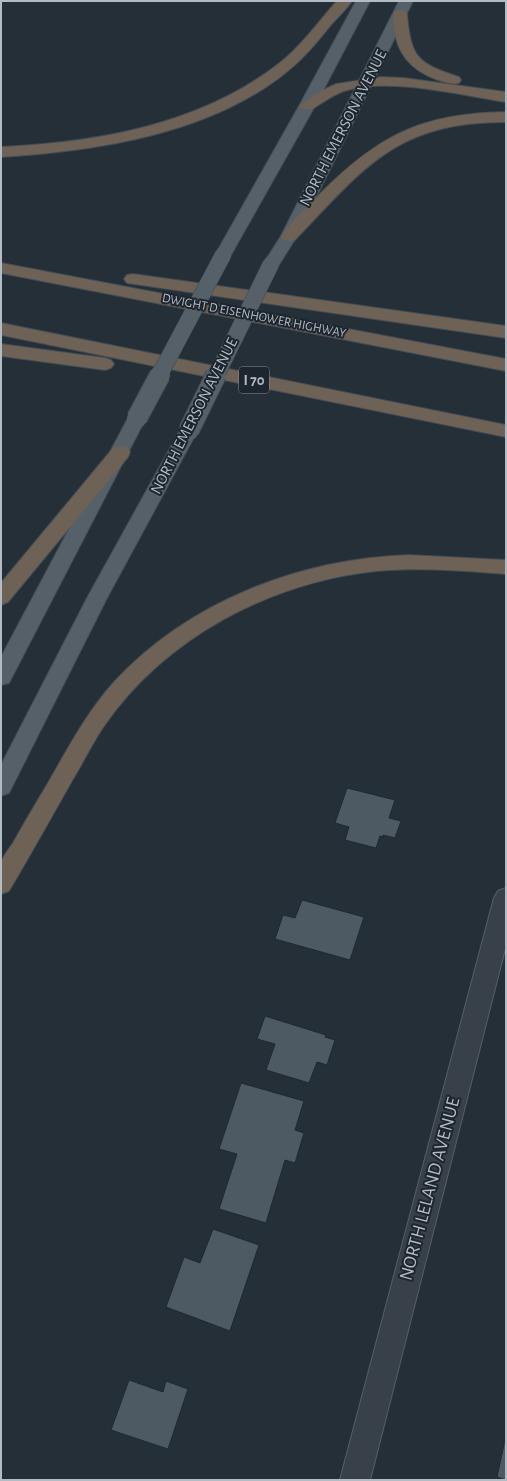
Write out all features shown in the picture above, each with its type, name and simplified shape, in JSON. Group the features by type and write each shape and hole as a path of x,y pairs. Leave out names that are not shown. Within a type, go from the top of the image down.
{"highway":[{"path":"1,152 49,150 119,138 181,121 222,105 254,88 283,68 309,42 344,1"},
{"path":"403,7 404,44 418,64 433,73 501,96"},
{"path":"307,106 326,94 341,87 366,82 404,82 501,96"},
{"path":"289,236 361,165 389,143 415,130 436,124 468,118 506,117"},
{"path":"1,260 506,332"},
{"name":"DWIGHT D EISENHOWER HIGHWAY","path":"1,268 506,365"},
{"name":"I 70","path":"1,330 506,431"},
{"path":"1,350 334,396"},
{"path":"1,597 120,452"},
{"path":"1,884 92,726 110,700 145,663 190,629 230,607 277,587 303,578 352,567 410,562 475,564 506,567"}],"main road":[{"path":"1,677 223,255 307,106 363,1"},
{"name":"NORTH EMERSON AVENUE","path":"1,786 97,598 189,430 271,264 289,236 403,7"}],"street":[{"name":"NORTH LELAND AVENUE","path":"355,1480 506,898"}],"building":[{"path":"347,788 395,800 389,818 401,821 395,838 383,835 383,837 380,836 376,848 345,840 349,827 335,823"},
{"path":"302,900 364,917 350,960 275,939 283,915 295,918"},
{"path":"265,1016 326,1035 325,1037 335,1040 327,1065 317,1062 309,1083 266,1070 275,1044 257,1039"},
{"path":"241,1083 304,1101 295,1130 304,1133 295,1163 285,1160 266,1223 219,1209 237,1154 219,1149"},
{"path":"213,1229 259,1245 230,1331 166,1307 184,1257 200,1263"},
{"path":"129,1380 163,1392 166,1381 188,1389 168,1449 111,1430"},
{"path":"506,1435 506,1480 497,1477"}]}
